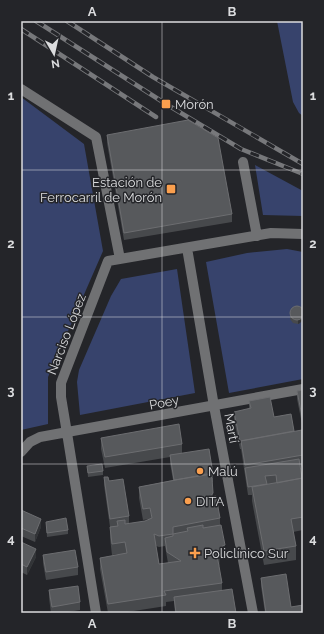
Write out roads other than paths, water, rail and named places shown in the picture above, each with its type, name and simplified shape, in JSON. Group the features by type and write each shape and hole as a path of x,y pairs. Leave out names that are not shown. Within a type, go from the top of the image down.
{"street":[{"path":"21,89 96,137 120,259"},
{"path":"243,162 257,236"},
{"name":"Narciso López","path":"96,613 61,397 61,383 108,261 271,233 303,234"},
{"name":"Martí","path":"187,248 214,406 253,613"},
{"name":"Poey","path":"21,452 30,442 40,438 303,389"}],"railway":[{"path":"36,21 166,104 241,149 303,174"},
{"path":"67,21 153,77 303,164"},
{"path":"21,29 156,117"}],"place":[{"name":"Morón","path":"166,104"},
{"name":"Estación de Ferrocarril de Morón","path":"171,189"},
{"name":"Malú","path":"200,471"},
{"name":"DITA","path":"188,501"},
{"name":"Policlínico Sur","path":"195,553"}]}
